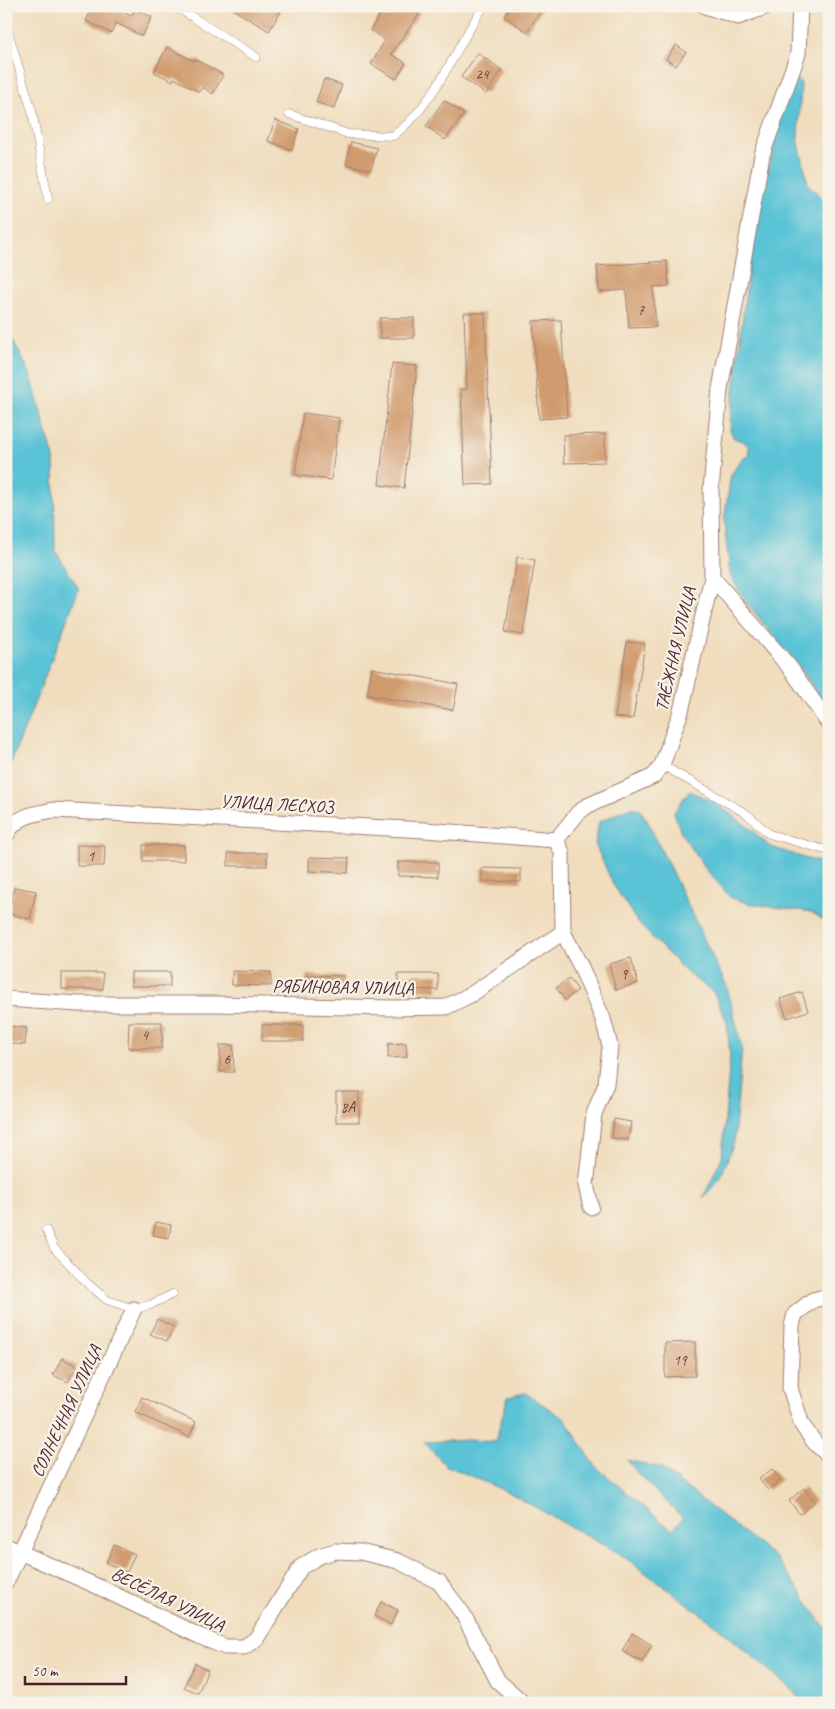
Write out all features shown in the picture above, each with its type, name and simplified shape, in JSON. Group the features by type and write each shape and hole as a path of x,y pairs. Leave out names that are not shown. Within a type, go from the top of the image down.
{"street":[{"path":"705,6 738,17 768,6"},
{"path":"712,577 711,490 720,389 762,155 798,54 800,6"},
{"name":"ТАЁЖНАЯ УЛИЦА","path":"712,577 791,669 829,724"},
{"name":"ТАЁЖНАЯ УЛИЦА","path":"662,765 681,711 712,577"},
{"path":"590,1207 586,1185 594,1114 606,1084 610,1046 603,1018 581,967 563,932 562,852 556,840 578,813 587,806 654,776 662,765"},
{"name":"УЛИЦА ЛЕСХОЗ","path":"6,836 10,829 29,814 54,810 425,830 556,840"},
{"name":"РЯБИНОВАЯ УЛИЦА","path":"6,999 78,1004 446,1007 472,994 563,932"},
{"path":"829,1296 814,1300 796,1314 792,1326 790,1388 802,1425 815,1443 829,1456"},
{"name":"СОЛНЕЧНАЯ УЛИЦА","path":"6,1582 21,1554 134,1309"},
{"name":"ВЕСЁЛАЯ УЛИЦА","path":"6,1546 101,1588 225,1647 244,1647 256,1639 301,1567 318,1556 334,1551 360,1552 398,1562 439,1582 463,1614 498,1680 523,1703"}],"lane":[{"path":"175,6 256,58"},
{"path":"289,114 348,134 393,136 407,126 433,92 484,6"},
{"path":"6,25 32,111 48,199"},
{"path":"662,765 747,814 768,834 829,851"},
{"path":"46,1230 54,1248 87,1283 107,1300 134,1309 173,1294"}],"water":[{"path":"790,75 801,83 798,139 808,184 820,196 829,211 829,711 794,659 744,599 730,575 724,520 731,475 741,460 748,456 749,447 743,441 734,438 730,430 731,416 753,232"},
{"path":"6,327 30,373 54,458 55,550 79,589 6,776"},
{"path":"689,791 714,802 750,828 769,846 807,859 829,864 829,923 811,912 747,903 730,897 705,868 681,833 674,812"},
{"path":"628,808 638,808 646,818 727,987 742,1048 734,1142 720,1179 703,1198 722,1157 730,1056 727,1022 714,993 687,973 638,923 613,884 595,844 599,822"},
{"path":"525,1393 565,1419 596,1467 672,1530 683,1518 640,1476 627,1460 661,1468 777,1559 829,1633 829,1703 801,1703 795,1692 713,1623 623,1556 510,1493 445,1465 424,1442 469,1440 495,1442 508,1397"}],"building":[{"path":"93,6 110,6 131,16 135,9 152,17 142,36 116,23 111,33 86,21"},
{"path":"227,6 272,6 281,11 269,31"},
{"path":"386,6 410,6 420,13 391,54 406,63 396,79 371,64 385,40 370,30"},
{"path":"511,6 544,6 527,32 504,16"},
{"path":"676,45 686,52 676,66 666,59"},
{"path":"167,47 194,61 195,59 223,75 213,94 202,87 199,92 174,78 173,81 154,72"},
{"path":"478,53 502,70 486,94 461,77"},
{"path":"324,79 342,85 334,109 316,102"},
{"path":"444,100 464,114 445,140 426,126"},
{"path":"275,120 299,129 292,150 268,141"},
{"path":"351,142 377,148 371,170 346,164"},
{"path":"667,261 669,286 653,287 656,327 629,328 626,290 599,292 597,266"},
{"path":"464,313 485,313 492,484 465,485 461,389 467,389"},
{"path":"380,318 414,318 414,338 380,338"},
{"path":"561,320 567,417 539,419 533,321"},
{"path":"392,364 417,366 404,488 379,485"},
{"path":"303,413 339,418 331,480 295,475"},
{"path":"605,434 605,462 564,463 563,435"},
{"path":"517,557 535,560 523,635 505,632"},
{"path":"627,642 645,644 633,719 615,717"},
{"path":"372,668 458,684 453,710 367,695"},
{"path":"77,845 105,846 104,866 77,866"},
{"path":"143,845 184,845 184,861 143,861"},
{"path":"228,853 267,853 267,866 228,866"},
{"path":"309,857 349,858 348,873 309,871"},
{"path":"398,862 438,862 438,877 398,876"},
{"path":"482,868 521,869 521,882 482,881"},
{"path":"14,887 36,891 30,919 9,914"},
{"path":"631,958 638,983 616,990 609,964"},
{"path":"232,971 271,972 271,986 232,985"},
{"path":"131,972 170,972 170,986 131,986"},
{"path":"62,973 103,973 103,989 62,989"},
{"path":"398,974 438,974 438,990 398,989"},
{"path":"306,975 344,976 344,989 306,988"},
{"path":"569,978 578,990 565,1000 556,988"},
{"path":"802,992 808,1011 787,1018 780,999"},
{"path":"129,1022 162,1022 162,1048 128,1048"},
{"path":"262,1025 303,1025 303,1041 262,1041"},
{"path":"6,1026 27,1028 25,1045 6,1043"},
{"path":"406,1043 407,1057 388,1058 388,1044"},
{"path":"220,1045 233,1045 234,1072 220,1072"},
{"path":"336,1092 359,1092 359,1122 336,1122"},
{"path":"614,1119 631,1122 628,1140 612,1138"},
{"path":"156,1222 171,1225 169,1238 153,1235"},
{"path":"157,1319 174,1327 167,1341 150,1334"},
{"path":"695,1342 695,1376 665,1377 665,1343"},
{"path":"62,1358 77,1366 68,1382 53,1375"},
{"path":"142,1397 196,1422 189,1437 135,1412"},
{"path":"772,1469 781,1480 768,1490 759,1479"},
{"path":"804,1488 815,1502 800,1514 789,1501"},
{"path":"114,1545 135,1554 127,1572 106,1563"},
{"path":"381,1602 398,1610 391,1625 374,1616"},
{"path":"632,1633 652,1645 642,1662 622,1651"},
{"path":"195,1663 208,1670 198,1693 184,1687"}]}
